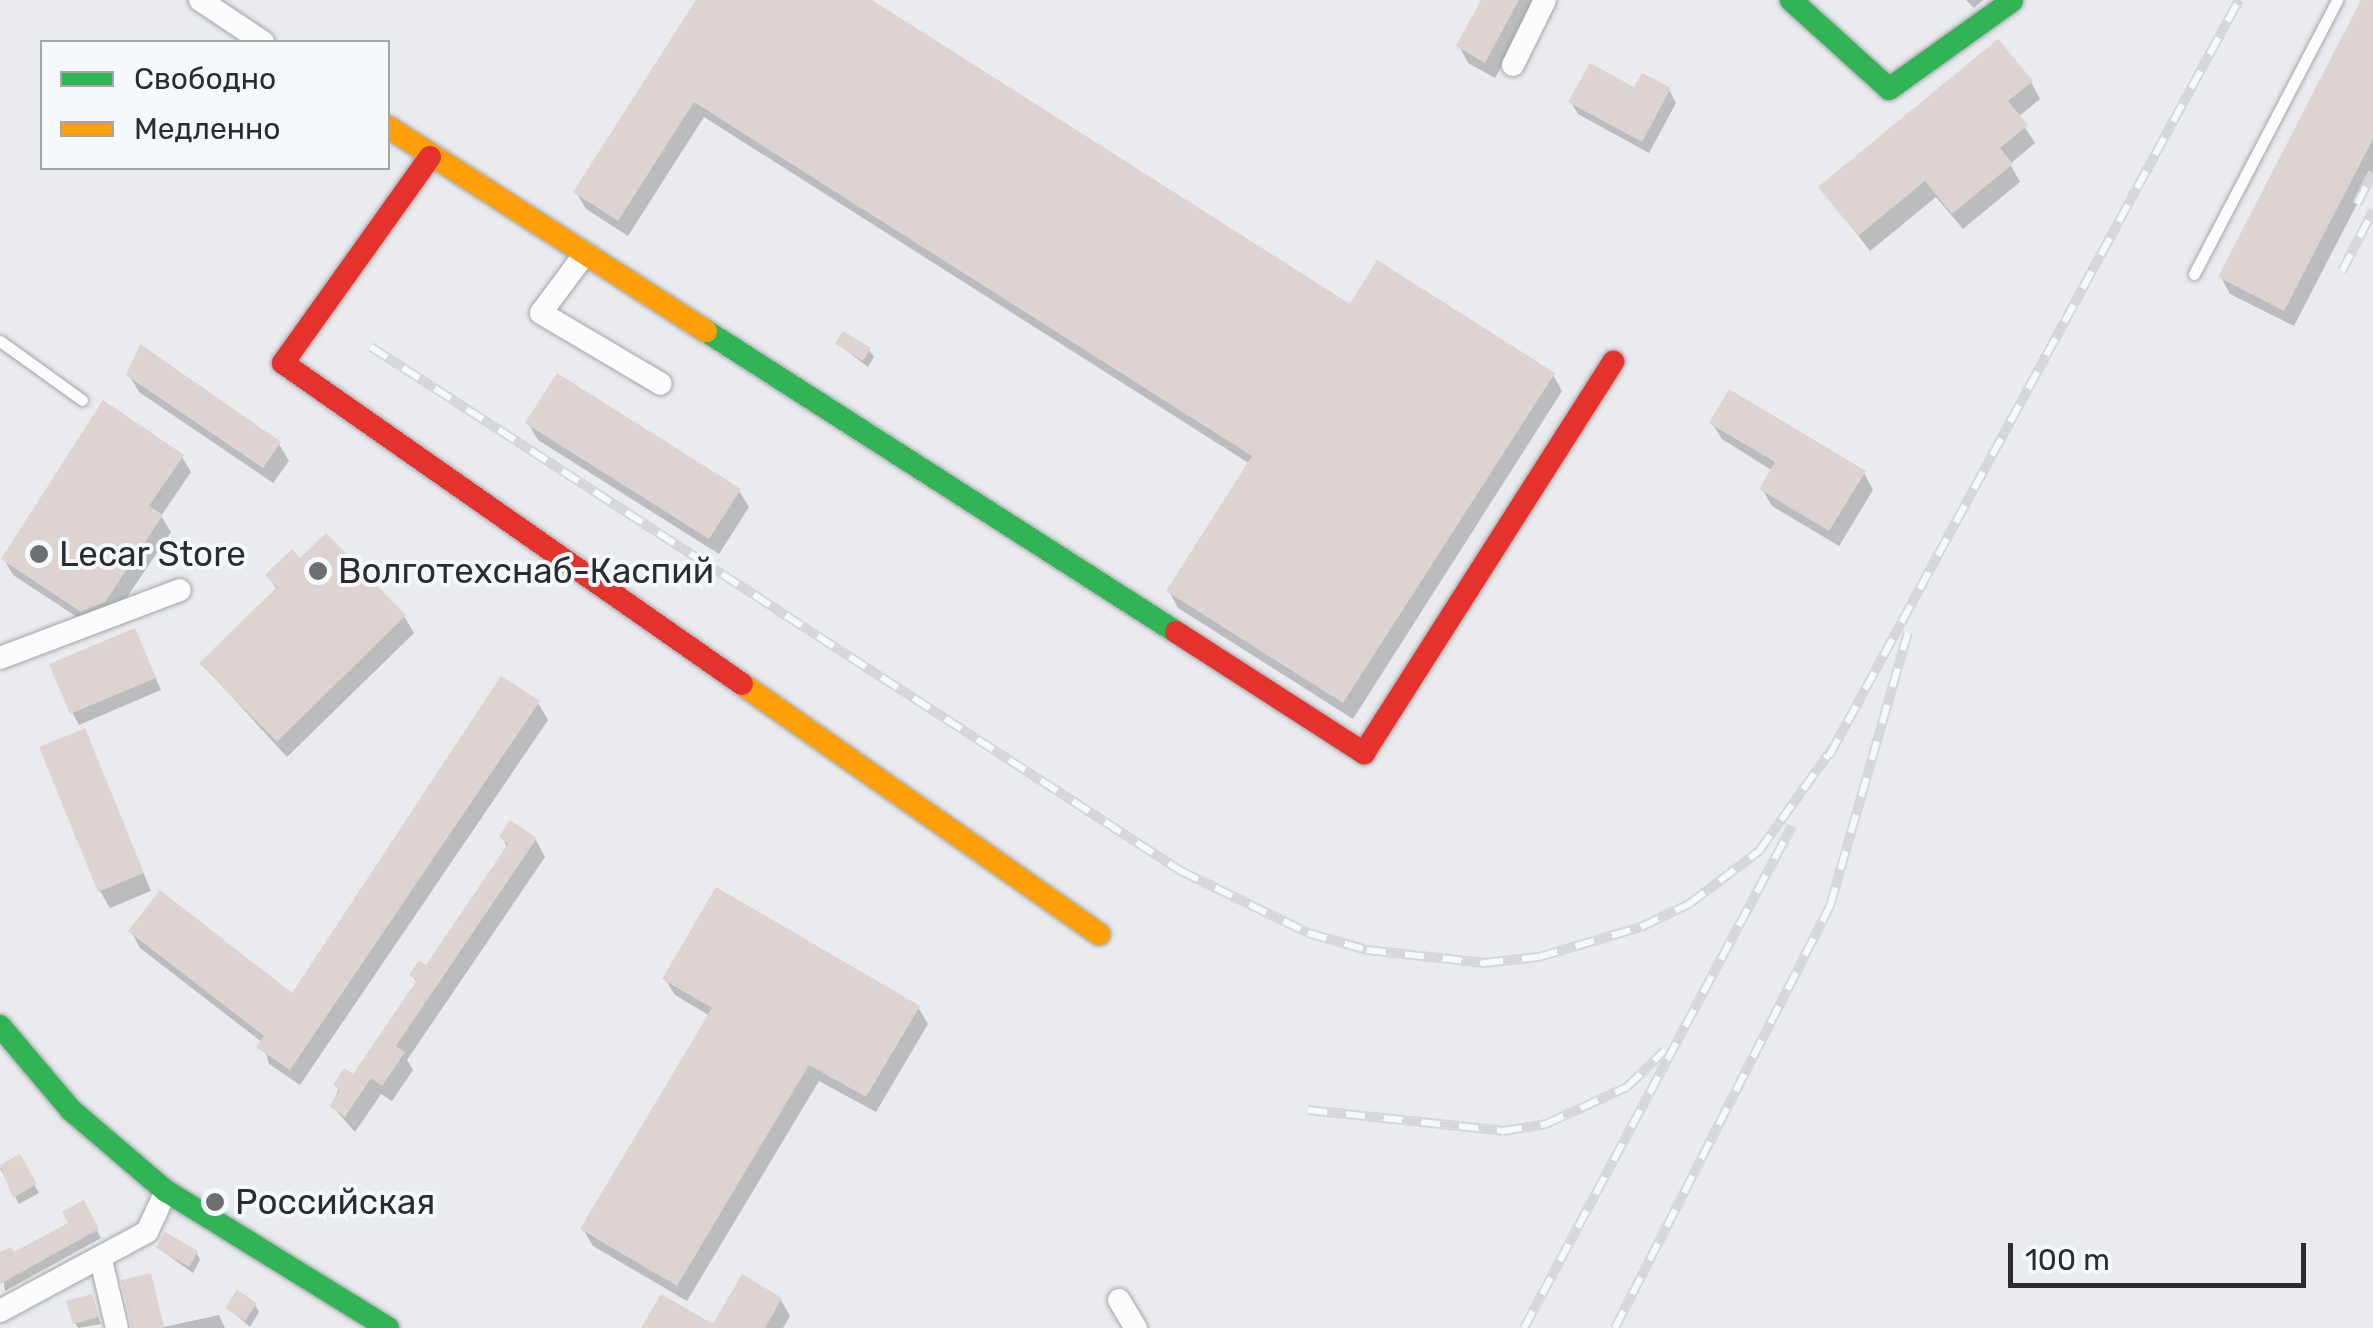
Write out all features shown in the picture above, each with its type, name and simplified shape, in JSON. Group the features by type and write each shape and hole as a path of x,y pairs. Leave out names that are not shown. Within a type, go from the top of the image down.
{"street":[{"path":"200,0 260,40"},
{"path":"1512,65 1546,0"},
{"path":"1791,0 1889,89 2012,0"},
{"path":"390,128 1364,753 1614,362"},
{"path":"430,156 283,362 1099,934"},
{"path":"584,254 541,313 661,384"},
{"path":"0,658 180,590"},
{"path":"0,1026 71,1110 166,1191 388,1328"},
{"path":"0,1311 147,1232 166,1191"},
{"path":"101,1260 118,1328"},
{"path":"1119,1300 1136,1328"},
{"path":"348,1304 352,1328"}],"lane":[{"path":"2194,274 2337,0"},
{"path":"0,341 82,400"}],"building":[{"path":"696,0 872,0 1350,304 1377,260 1555,373 1343,703 1166,591 1252,456 694,102 618,221 573,192"},
{"path":"1481,0 1519,0 1485,63 1456,46"},
{"path":"2361,0 2373,0 2373,139 2284,311 2218,277"},
{"path":"1998,39 2033,81 2008,101 2028,125 2000,148 2013,164 1952,214 1925,181 1858,236 1818,187"},
{"path":"1590,63 1634,87 1642,73 1671,88 1642,142 1568,102"},
{"path":"843,331 871,348 863,361 835,344"},
{"path":"140,344 281,442 263,468 126,375"},
{"path":"557,373 741,489 709,539 525,423"},
{"path":"1729,389 1866,471 1829,531 1759,489 1775,462 1709,423"},
{"path":"103,400 184,455 149,506 163,515 105,602 81,612 1,559"},
{"path":"326,533 406,615 277,742 199,663 277,587 265,575 292,549 300,558"},
{"path":"135,628 156,678 70,714 49,664"},
{"path":"501,676 540,701 290,1070 256,1047 264,1036 128,931 160,890 292,993"},
{"path":"85,728 144,873 98,892 39,747"},
{"path":"510,820 537,838 396,1046 405,1052 382,1086 371,1078 345,1117 329,1106 340,1090 333,1085 344,1068 353,1074 417,980 409,975 419,960 426,965 508,844 499,837"},
{"path":"716,887 920,1006 866,1097 809,1065 677,1286 580,1229 712,1008 662,979"},
{"path":"20,1154 37,1184 13,1198 0,1165"},
{"path":"84,1200 99,1229 0,1284 0,1252 11,1247 14,1252 68,1223 62,1212"},
{"path":"165,1232 198,1251 189,1267 156,1248"},
{"path":"151,1273 164,1328 132,1328 121,1280"},
{"path":"742,1274 782,1298 765,1328 641,1328 661,1294 713,1324"},
{"path":"237,1290 257,1303 245,1321 225,1308"},
{"path":"92,1294 99,1317 73,1324 66,1301"}],"railway":[{"path":"1829,756 2239,0"},
{"path":"2357,204 2373,173"},
{"path":"2342,271 2373,211"},
{"path":"371,347 1181,871 1308,933 1367,950 1484,963 1539,957 1641,927 1689,904 1759,851 1835,745"},
{"path":"1615,1328 1830,906 1908,633"},
{"path":"1524,1328 1792,826"},
{"path":"1308,1110 1503,1131 1546,1124 1627,1087 1665,1050"}],"traffic: fast":[{"path":"1791,0 1889,89 2012,1"},
{"path":"706,331 1176,632"},
{"path":"0,1026 71,1110 166,1191 388,1328"}],"traffic: slow":[{"path":"390,128 706,331"},
{"path":"742,684 1099,934"}],"traffic: jam":[{"path":"430,157 283,363 742,684"},
{"path":"1176,632 1364,753 1613,362"}],"place":[{"name":"Lecar Store","path":"39,554"},
{"name":"Волготехснаб-Каспий","path":"318,571"},
{"name":"Российская","path":"215,1202"}]}
